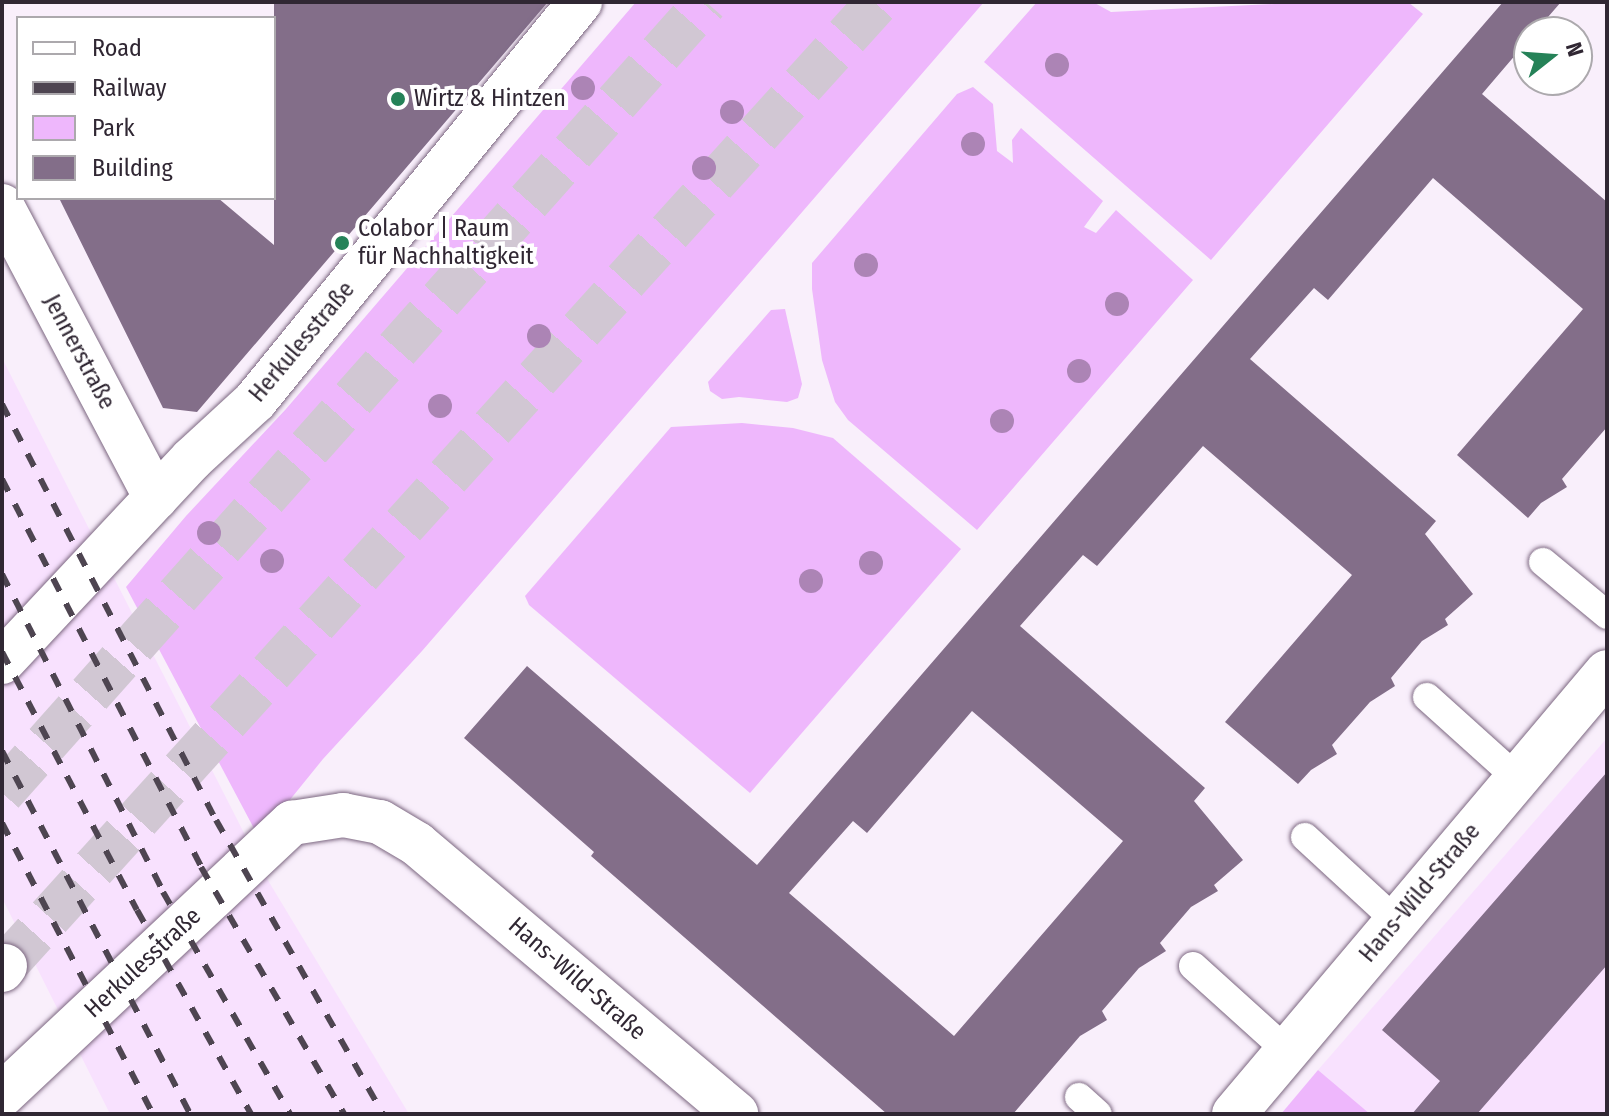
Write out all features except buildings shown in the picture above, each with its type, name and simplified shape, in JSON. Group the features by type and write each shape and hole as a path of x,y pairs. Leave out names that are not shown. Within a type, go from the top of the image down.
{"street":[{"name":"Herkulesstraße","path":"2,662 192,459 255,401 580,2"},
{"name":"Jennerstraße","path":"2,206 156,498"},
{"name":"Hans-Wild-Straße","path":"1234,1114 1607,672"},
{"name":"Herkulesstraße","path":"5,1101 292,823 343,815 380,822 417,844"},
{"name":"Hans-Wild-Straße","path":"417,844 736,1114"}],"lane":[{"path":"1543,562 1607,615"},
{"path":"1427,697 1517,778"},
{"path":"1305,837 1396,921"},
{"path":"1193,966 1287,1051"}],"shaded area":[{"path":"2,358 269,882 409,1114 110,1114 2,898"},
{"path":"1607,738 1607,1114 1370,1114 1318,1070"}],"green space":[{"path":"636,2 984,2 422,651 323,759 259,838 126,587 186,516 286,409"},
{"path":"1037,2 1093,2 1111,12 1314,2 1408,2 1423,14 1211,260 984,62"},
{"path":"973,87 993,104 997,151 1013,163 1012,140 1021,128 1103,201 1084,227 1096,233 1116,210 1193,280 977,530 848,420 835,402 822,360 812,289 812,263 957,94"},
{"path":"785,309 802,384 798,398 787,402 739,397 722,399 710,391 708,382 771,310"},
{"path":"742,423 793,428 833,438 961,549 750,793 529,605 525,596 671,427"},
{"path":"1318,1070 1370,1114 1281,1114"}],"tunnel":[{"path":"2,793 706,2"},
{"path":"5,966 878,2"}],"railway":[{"path":"2,404 216,820 383,1114"},
{"path":"2,479 201,867 344,1114"},
{"path":"2,574 163,892 290,1114"},
{"path":"2,652 137,910 251,1114"},
{"path":"2,751 190,1114"},
{"path":"2,823 153,1114"}],"place":[{"name":"Wirtz & Hintzen","path":"398,99"},
{"name":"Colabor | Raum für Nachhaltigkeit","path":"342,243"}]}
